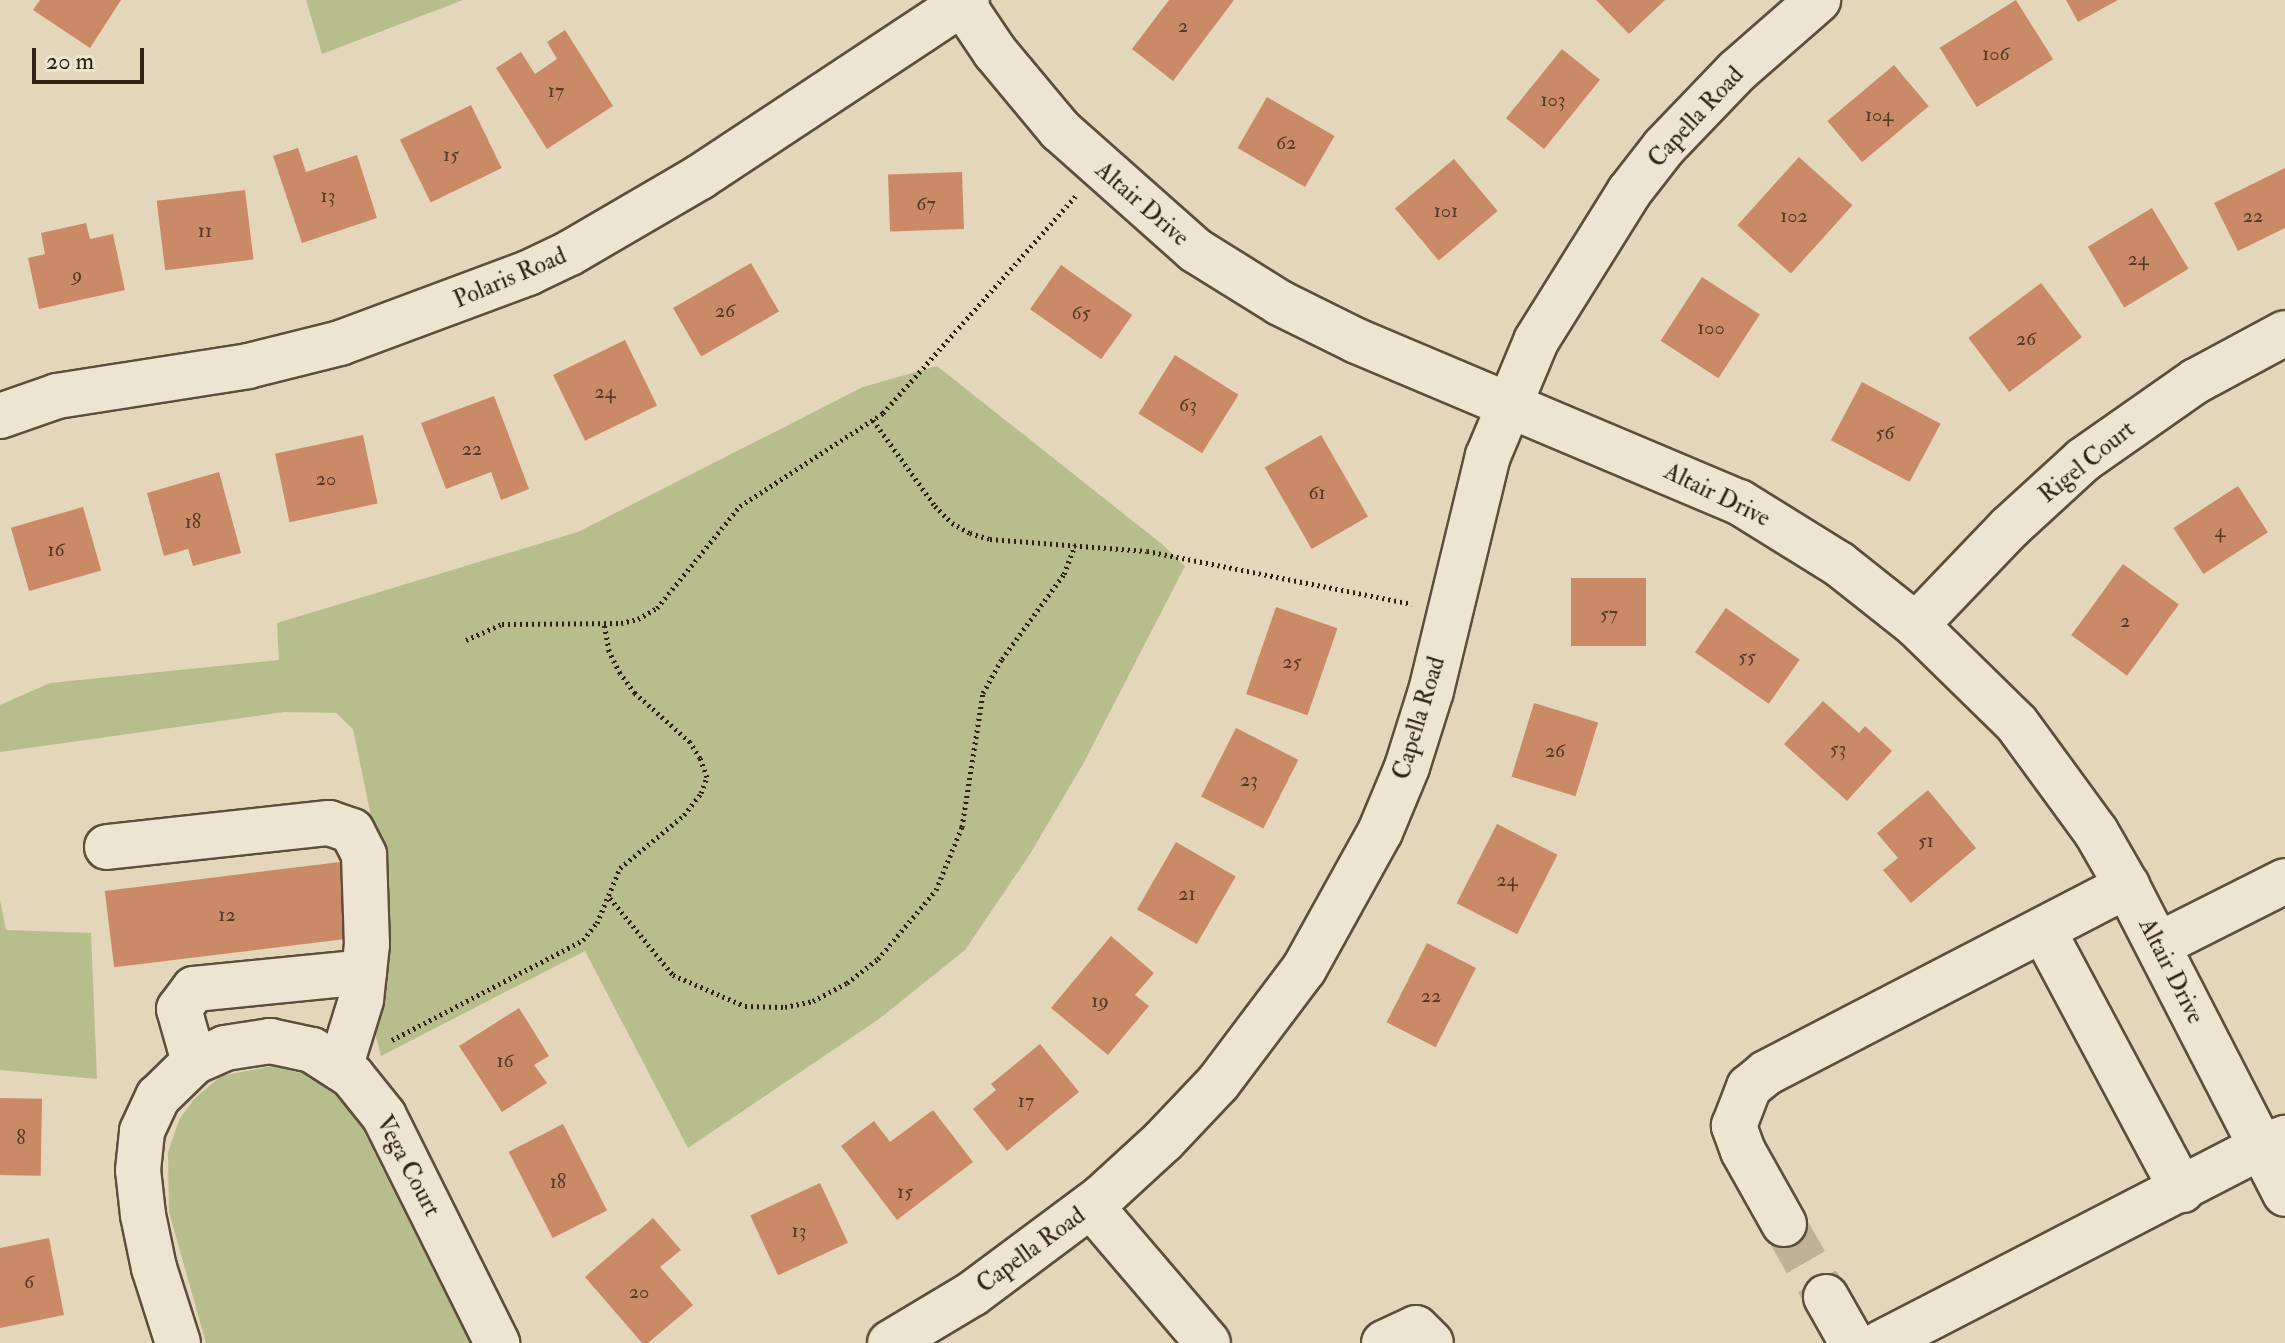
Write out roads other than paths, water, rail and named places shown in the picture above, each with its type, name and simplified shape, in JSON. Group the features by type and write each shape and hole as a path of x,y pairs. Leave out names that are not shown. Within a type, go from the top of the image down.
{"street":[{"name":"Capella Road","path":"890,1343 972,1294 1091,1206 1163,1141 1218,1083 1264,1027 1304,969 1380,832 1407,767 1431,691 1488,456 1536,341 1629,192 1694,114 1773,36 1818,0"},
{"name":"Altair Drive","path":"963,1 1026,92 1101,168 1195,250 1280,303 1357,341 1739,502 1839,564 1916,625 1988,694 2043,756 2096,832 2273,1142 2285,1194"},
{"name":"Polaris Road","path":"0,416 57,396 248,366 340,343 528,273 570,253 688,184 963,1"},
{"name":"Rigel Court","path":"1916,625 2010,527 2083,460 2196,381 2285,333"},
{"path":"107,847 329,823 352,831 364,855 364,972 361,1000 340,1068"},
{"path":"2158,945 2285,881"},
{"path":"1784,1224 1743,1151 1734,1126 1749,1087 1766,1073 2127,886"},
{"path":"2043,930 2182,1190"},
{"path":"194,1062 179,1009 194,989 364,972"},
{"name":"Vega Court","path":"178,1343 154,1268 138,1170 142,1131 158,1097 194,1062 225,1048 270,1041 312,1050 340,1068 352,1076 384,1116 497,1343"},
{"path":"1881,1343 2273,1142"},
{"path":"1091,1206 1208,1343"},
{"path":"1826,1297 1852,1343"},
{"path":"1384,1343 1416,1328 1431,1343"}],"tunnel":[{"path":"1784,1224 1826,1297"}]}
